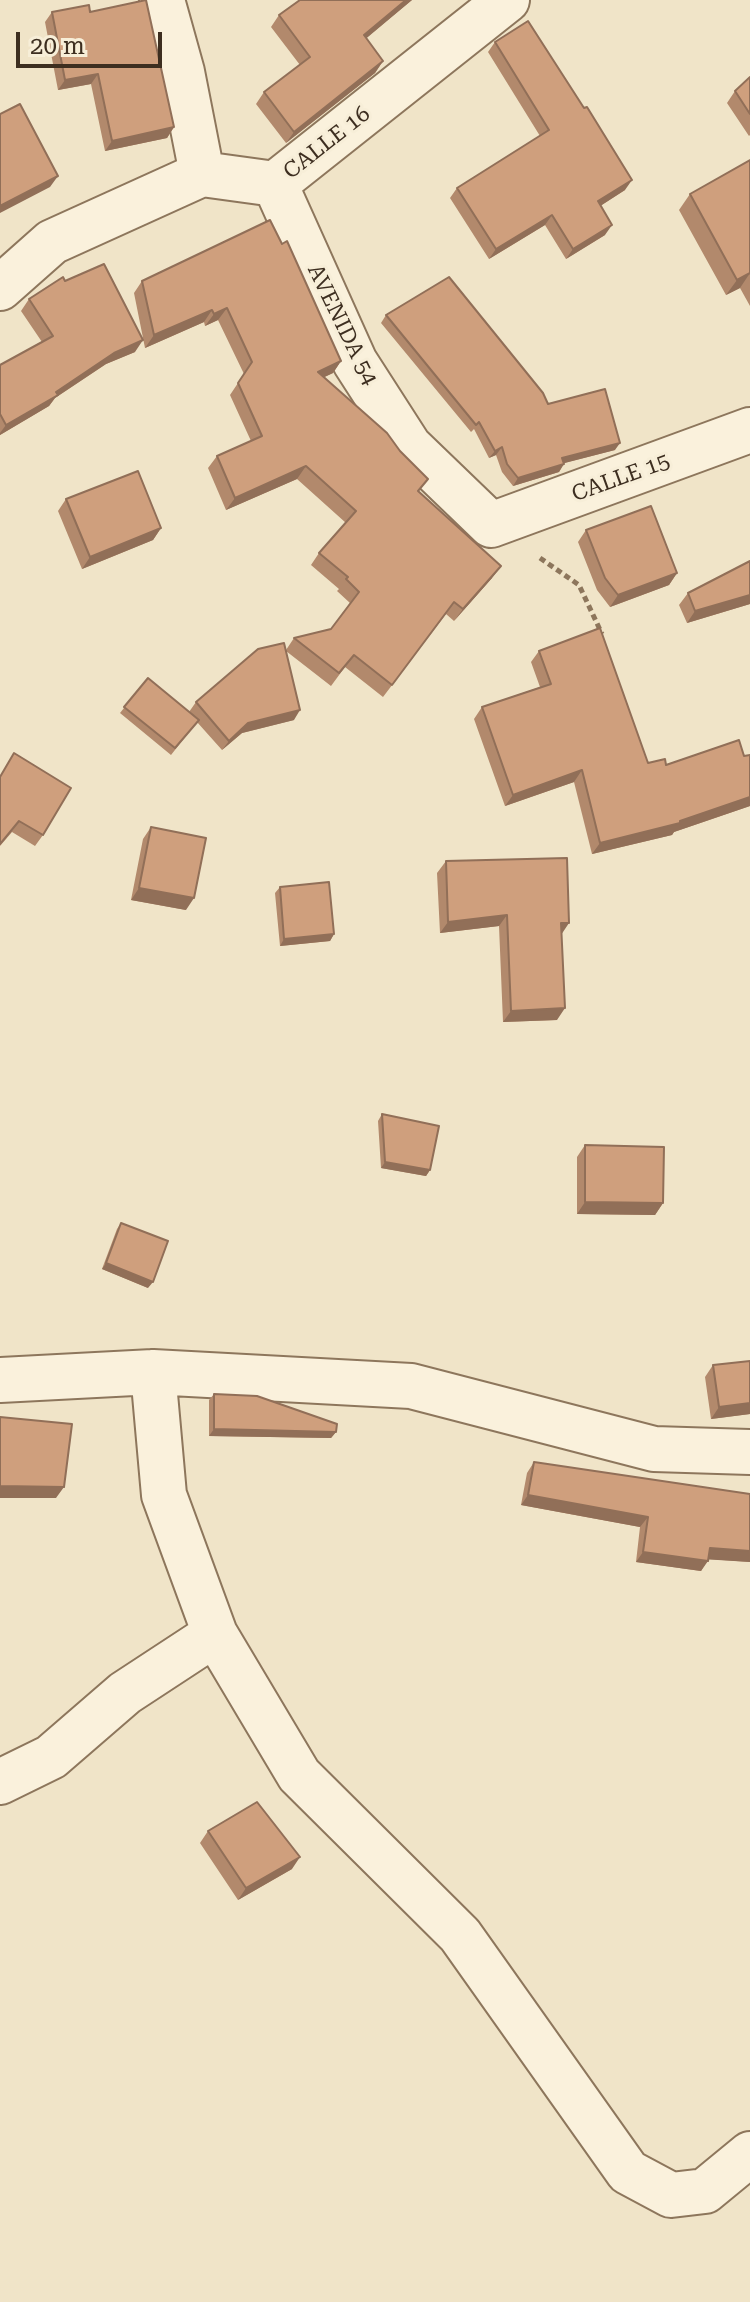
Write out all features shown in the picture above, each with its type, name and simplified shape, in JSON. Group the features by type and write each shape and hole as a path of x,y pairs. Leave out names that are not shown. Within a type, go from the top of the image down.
{"street":[{"path":"0,288 52,242 202,174 182,72 162,0"},
{"name":"CALLE 16","path":"202,174 275,184 507,0"},
{"name":"AVENIDA 54","path":"275,184 355,362 409,446 491,525"},
{"name":"CALLE 15","path":"491,525 750,430"},
{"path":"0,1380 153,1372 411,1386 654,1449 750,1452"},
{"path":"153,1372 164,1495 215,1634 299,1775 460,1935 628,2172 671,2195 705,2191 750,2154"},
{"path":"0,1782 51,1757 125,1693 215,1634"}],"path":[{"path":"491,525 579,585 603,637"}],"building":[{"path":"146,0 174,127 112,141 98,74 65,80 52,12 89,5 90,12"},
{"path":"300,0 406,0 364,35 383,61 294,132 264,92 310,57 279,15"},
{"path":"528,21 632,180 598,201 612,225 573,249 552,215 496,249 457,188 549,130 495,42"},
{"path":"750,77 750,114 735,91"},
{"path":"20,104 58,176 0,206 0,114"},
{"path":"750,160 750,273 737,280 690,194"},
{"path":"270,220 282,244 287,241 341,361 318,372 387,433 428,479 418,491 501,566 463,609 454,602 392,685 354,655 339,673 294,638 331,629 359,592 346,579 348,577 319,553 356,511 306,466 235,498 217,456 262,436 238,383 252,362 227,308 214,314 212,310 154,335 142,281"},
{"path":"104,264 143,340 114,353 56,392 58,395 6,425 0,414 0,365 53,336 29,299 63,277 65,281"},
{"path":"449,277 543,393 548,404 605,389 620,443 562,458 564,464 518,478 507,464 502,447 495,451 479,422 476,425 386,315"},
{"path":"138,471 161,528 90,557 66,499"},
{"path":"651,506 677,573 618,595 605,578 586,530"},
{"path":"750,561 750,595 695,611 688,593"},
{"path":"600,628 648,763 665,759 666,765 739,740 744,756 750,755 750,797 680,823 600,843 582,770 513,795 482,707 551,684 539,651"},
{"path":"284,643 300,710 248,723 229,741 196,702 258,649"},
{"path":"148,678 199,720 175,748 124,707"},
{"path":"14,753 71,788 43,835 19,821 0,844 0,777"},
{"path":"151,827 206,838 194,898 139,888"},
{"path":"567,858 569,923 561,923 565,1008 511,1011 507,915 448,922 446,861"},
{"path":"329,882 334,934 284,939 280,887"},
{"path":"382,1114 439,1126 430,1170 385,1162"},
{"path":"585,1145 664,1147 663,1203 585,1202"},
{"path":"121,1223 168,1241 153,1282 106,1263"},
{"path":"750,1361 750,1403 719,1407 713,1365"},
{"path":"214,1394 257,1396 337,1424 336,1432 214,1429"},
{"path":"0,1417 72,1424 64,1487 0,1486"},
{"path":"534,1462 750,1494 750,1551 710,1548 708,1561 643,1552 648,1517 528,1495"},
{"path":"257,1802 300,1857 246,1888 208,1831"}]}
